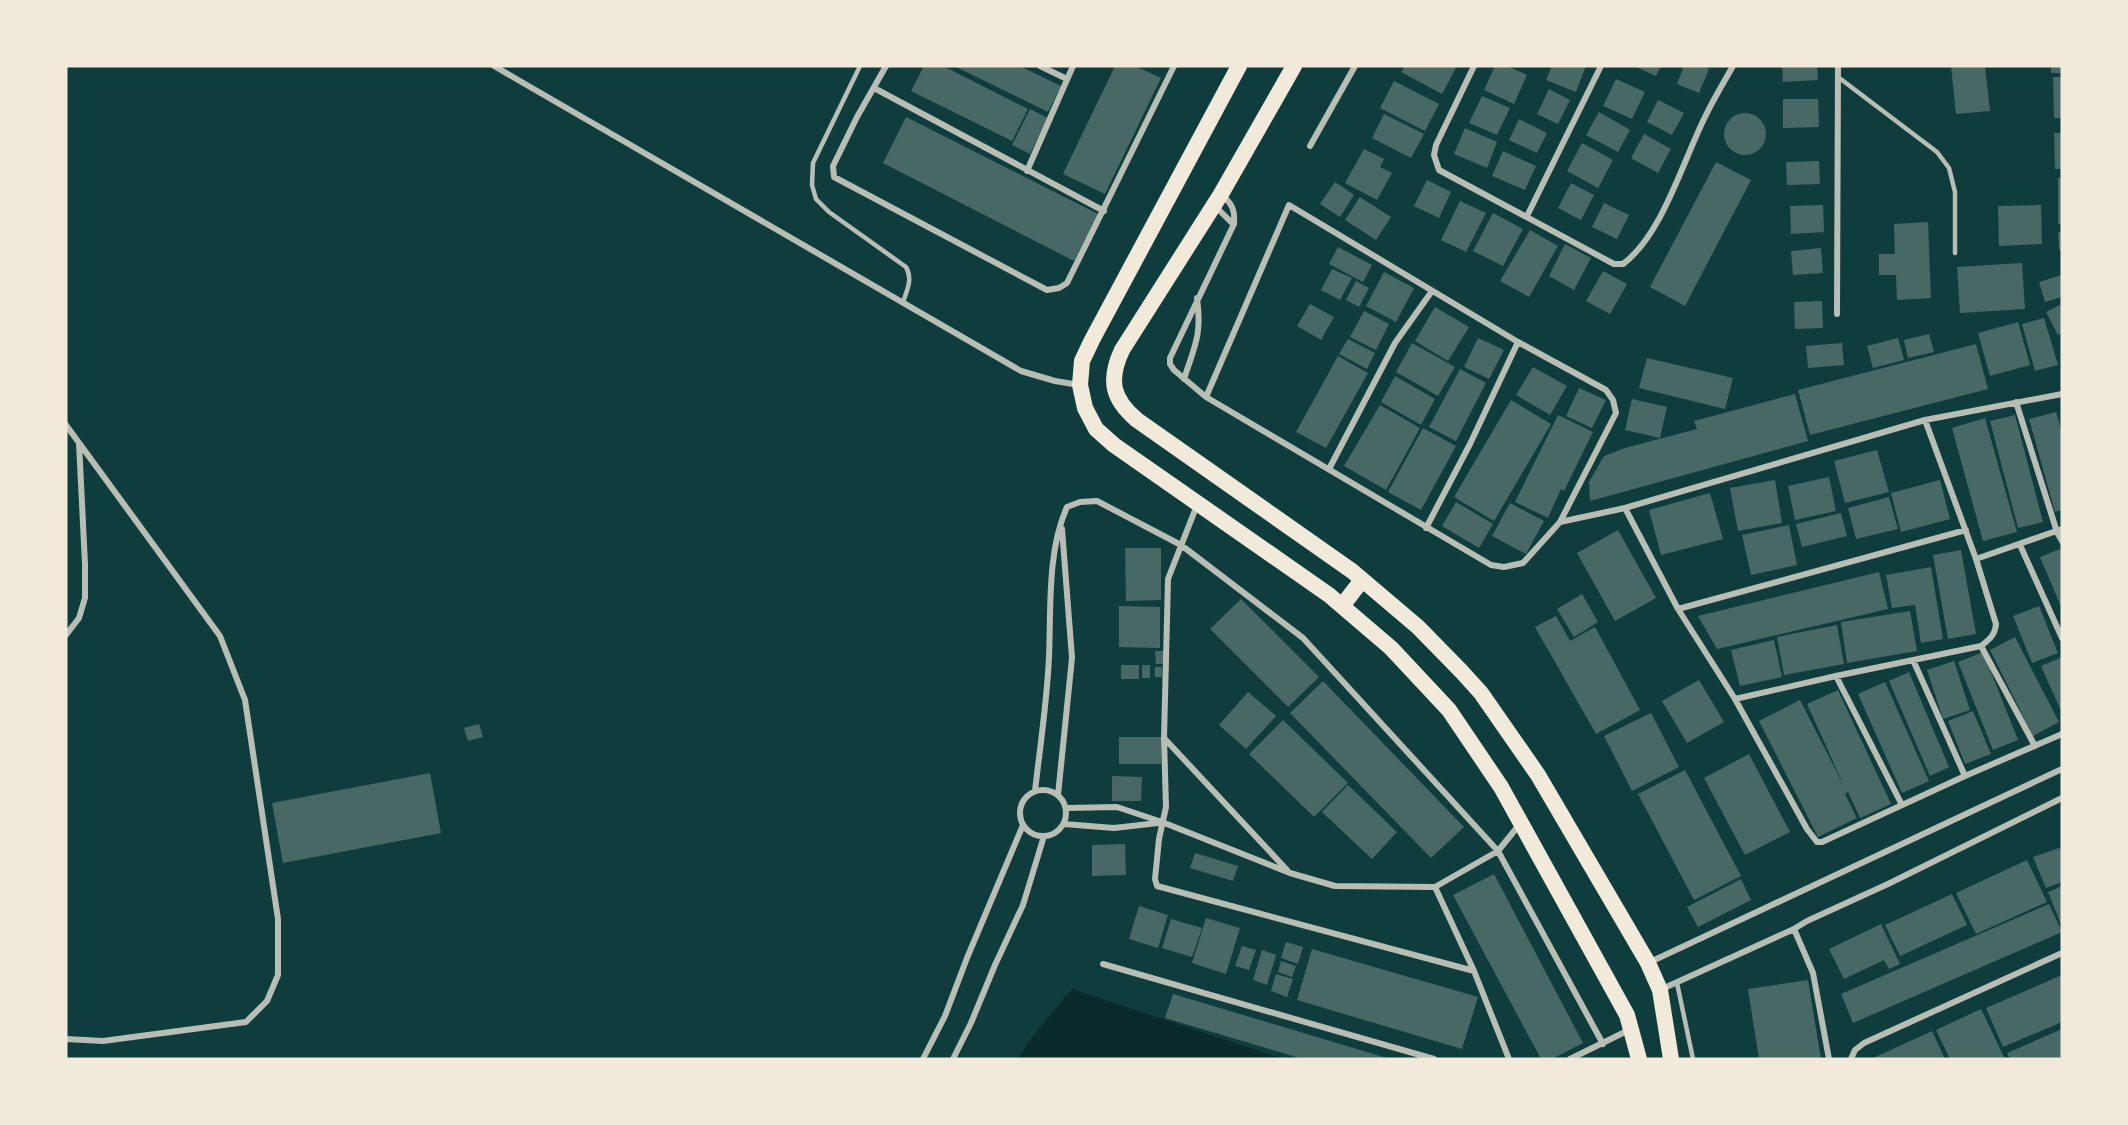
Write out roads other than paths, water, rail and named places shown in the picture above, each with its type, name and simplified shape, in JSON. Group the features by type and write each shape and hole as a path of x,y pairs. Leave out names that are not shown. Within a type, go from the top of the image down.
{"highway":[{"path":"1239,66 1086,354 1080,385 1085,408 1096,429 1114,445 1342,606 1391,648 1449,710 1501,787 1627,1015 1639,1059"},
{"path":"1294,66 1218,200 1122,350 1115,365 1113,381 1117,396 1125,410 1362,580 1418,627 1481,693 1538,776 1648,963 1660,990 1671,1059"},
{"path":"1342,606 1362,580"}],"street":[{"path":"494,66 1021,371 1055,381 1080,385"},
{"path":"886,66 833,166 834,177 1047,290 1059,288 1067,283 1174,66"},
{"path":"1040,66 1067,79"},
{"path":"1027,171 1073,66"},
{"path":"1310,146 1355,66"},
{"path":"1474,66 1436,145 1434,155 1439,170 1614,264 1623,264 1640,249 1665,205 1706,115 1733,66"},
{"path":"1527,216 1601,66"},
{"path":"1837,314 1838,66"},
{"path":"874,88 1104,211"},
{"path":"1206,397 1289,205 1518,342 1606,390 1613,400 1616,413 1560,522 1523,563 1504,567 1491,565 1206,397 1174,370 1170,364 1170,358 1234,224 1235,212 1232,204 1218,200"},
{"path":"1218,200 1234,224"},
{"path":"1329,469 1395,343 1432,291"},
{"path":"1184,379 1199,336 1200,317 1197,298"},
{"path":"1426,528 1470,444 1518,342"},
{"path":"1560,522 1625,508 1925,420 2062,394"},
{"path":"2016,402 2060,530 2062,542"},
{"path":"1735,699 1981,646 1995,633 1996,624 1976,559 1925,420"},
{"path":"66,425 220,636 245,700 278,919 278,975 267,1001 246,1022 103,1041 66,1039"},
{"path":"66,635 79,618 85,598 86,564 79,443"},
{"path":"1035,791 1049,658 1050,589 1062,520 1067,507 1080,501 1096,501 1181,545 1303,638 1498,851 1603,1044"},
{"path":"1197,503 1168,579 1164,738 1166,807 1155,879 1157,886 1474,971"},
{"path":"1625,508 1678,609 1735,699 1807,829 1817,842 1822,842 1965,776 2062,735"},
{"path":"1058,795 1072,658 1062,520"},
{"path":"1678,609 1966,530"},
{"path":"1976,559 2060,530"},
{"path":"2020,545 2062,638"},
{"path":"1981,646 2035,746"},
{"path":"1913,660 1965,776"},
{"path":"1836,676 1902,805"},
{"path":"1164,738 1290,873"},
{"path":"1648,963 2062,769"},
{"path":"1035,791 1051,791 1058,795 1066,808 1064,824 1059,830 1044,836 1036,835 1023,825 1020,817 1023,801 1035,791"},
{"path":"1660,990 1794,929 2062,798"},
{"path":"1066,808 1117,807 1162,822 1290,873 1335,886 1435,887 1498,851 1521,822"},
{"path":"1064,824 1114,828 1162,822"},
{"path":"923,1059 945,1017 967,958 1023,825"},
{"path":"953,1059 1023,905 1044,836"},
{"path":"1435,887 1474,971 1509,1059"},
{"path":"1794,929 1813,973 1829,1059"},
{"path":"1851,1059 1855,1050 1864,1043 2062,953"},
{"path":"1103,964 1434,1059"},
{"path":"1570,1059 1632,1028"}],"lane":[{"path":"860,66 813,163 812,185 816,199 829,212 906,267 910,284 903,303"},
{"path":"1838,77 1937,152 1949,168 1955,192 1955,253"},
{"path":"1677,983 1694,1059"}],"water":[{"path":"1072,989 1283,1059 1019,1059 1028,1042"}]}
